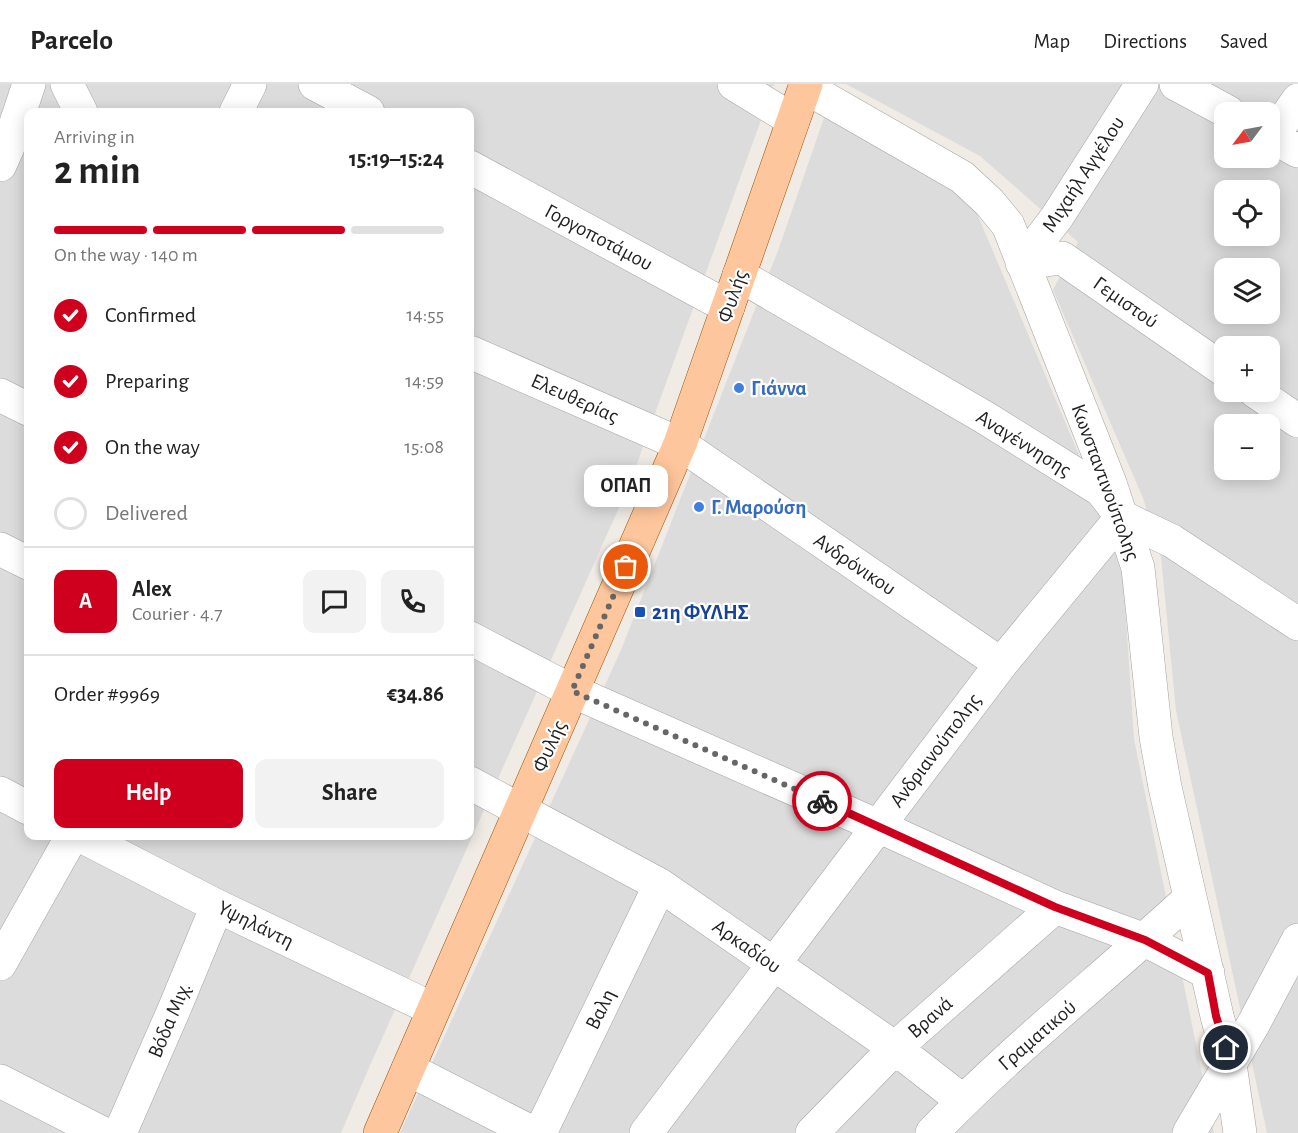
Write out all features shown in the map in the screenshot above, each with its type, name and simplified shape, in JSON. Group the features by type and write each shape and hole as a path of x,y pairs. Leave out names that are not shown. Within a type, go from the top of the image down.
{"main road":[{"name":"Φυλής","path":"380,1133 680,444 806,85"}],"street":[{"path":"9,153 29,84"},
{"path":"67,84 79,108"},
{"path":"238,108 250,84"},
{"path":"315,84 360,108"},
{"path":"734,84 793,120"},
{"name":"Μιχαήλ Αγγέλου","path":"1022,263 1057,217 1142,84"},
{"path":"1176,84 1214,105"},
{"name":"Κωνσταντινούπολης","path":"806,85 962,177 989,202 1008,225 1122,517 1138,568 1156,738 1216,1016 1230,1064 1240,1133"},
{"path":"1280,141 1298,100"},
{"name":"Γοργοποτάμου","path":"474,169 728,307"},
{"name":"Γεμιστού","path":"1022,263 1062,258 1214,363"},
{"name":"Αναγέννησης","path":"739,275 984,417 1101,490 1122,517 1172,541 1298,624"},
{"name":"Ελευθερίας","path":"474,354 680,444"},
{"path":"0,395 24,408"},
{"path":"1270,402 1298,421"},
{"path":"1067,469 1092,440"},
{"name":"Ανδρόνικου","path":"680,444 1001,664"},
{"name":"Ανδριανούπολης","path":"646,1133 1001,664 1122,517"},
{"path":"0,549 24,561"},
{"path":"474,640 572,691 1055,907 1145,940 1208,973"},
{"name":"Αρκαδίου","path":"474,785 660,885 895,1048 963,1101"},
{"path":"0,793 24,806"},
{"path":"0,964 70,840"},
{"name":"Υψηλάντη","path":"89,840 217,906 434,1010"},
{"name":"Βαλη","path":"540,1133 660,885"},
{"name":"Γραματικού","path":"932,1133 963,1101 1190,898"},
{"name":"Βόδα Μιχ.","path":"120,1133 217,906"},
{"name":"Βρανά","path":"813,1133 895,1048 1055,907"},
{"path":"1190,1133 1254,1023 1298,940"},
{"path":"408,1069 533,1133"},
{"path":"0,1080 102,1133"}],"shaded area":[{"path":"0,84 774,84 630,483 474,833 474,108 24,108 24,840 471,840 341,1133 0,1133"},
{"path":"846,84 1298,84 1298,1133 1267,1133 1176,711 1161,557 1143,498 1053,290 1078,242 980,156"},
{"path":"826,112 970,197 1107,521 1123,574 1134,739 1214,1133 400,1133 621,650 779,248"}],"way so far":[{"path":"626,567 572,691 822,801"}],"place":[{"name":"Γιάννα","path":"739,388"},
{"name":"Γ. Μαρούση","path":"699,507"},
{"name":"ΟΠΑΠ","path":"626,567"},
{"name":"21η ΦΥΛΗΣ","path":"640,612"}],"route":[{"path":"822,801 1055,907 1145,940 1208,973 1216,1016 1226,1048"}]}
